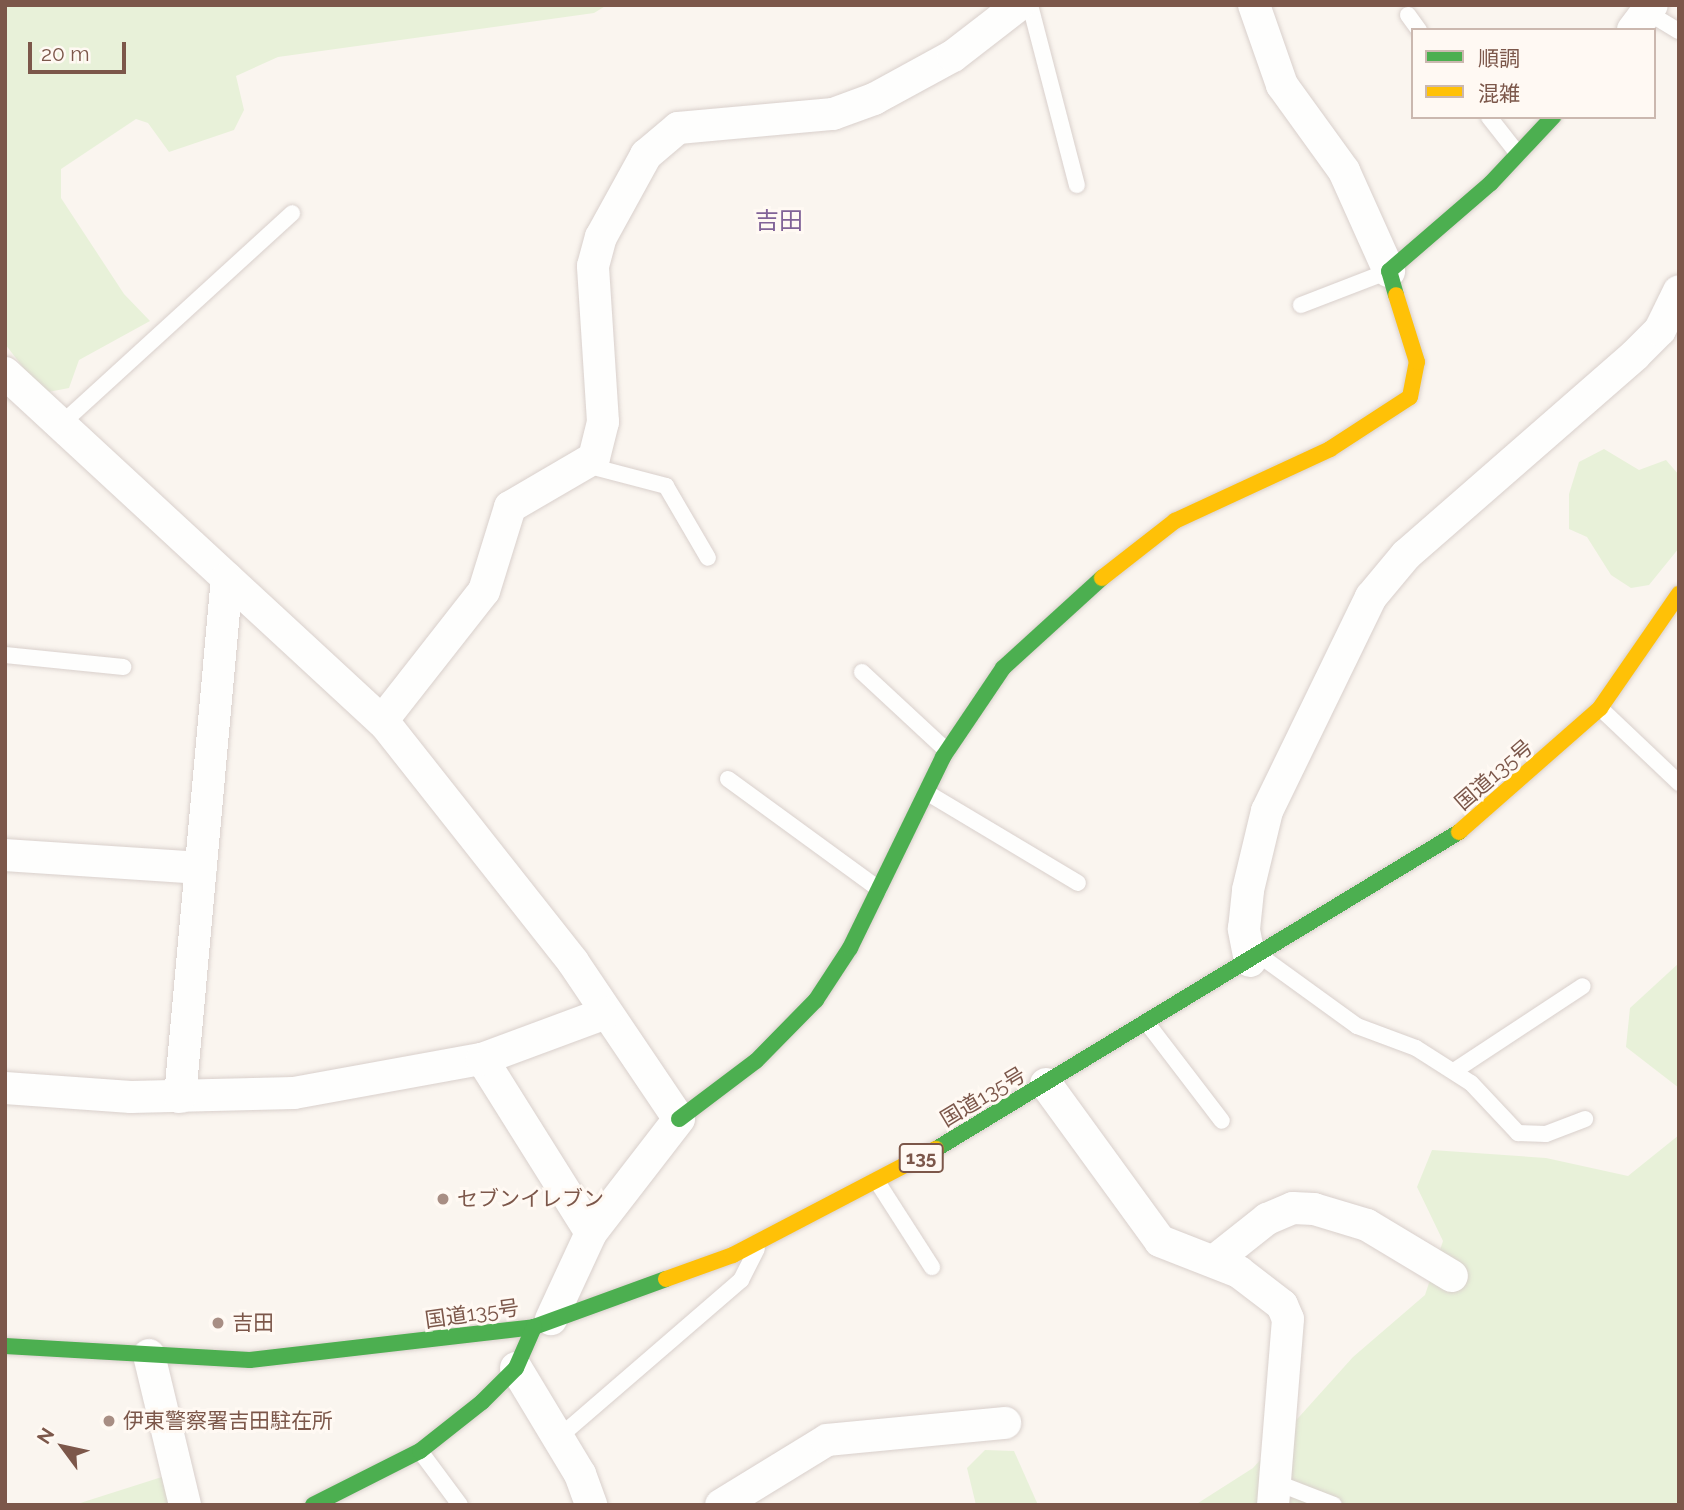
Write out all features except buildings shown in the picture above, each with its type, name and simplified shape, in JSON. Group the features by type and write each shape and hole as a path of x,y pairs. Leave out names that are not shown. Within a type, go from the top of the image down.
{"main road":[{"path":"680,1119 756,1061 816,1000 880,890 947,751 1003,668 1126,556 1175,521 1330,449 1410,397 1417,362 1389,271 1518,154 1551,119"},
{"name":"国道135号","path":"5,1346 250,1360 542,1323 757,1243 878,1183 1476,822 1600,708 1677,601"},
{"path":"313,1505 420,1451 516,1368 542,1323"}],"street":[{"path":"382,721 484,592 510,507 594,458 603,422 593,266 601,237 646,155 678,128 833,114 874,99 953,56 1018,5"},
{"path":"1254,5 1282,85 1344,171 1389,271"},
{"path":"1254,958 1244,929 1248,890 1267,811 1371,597 1406,555 1635,355 1660,330 1679,291"},
{"path":"5,373 58,427 382,721 551,933 680,1119 591,1233 542,1323"},
{"path":"180,1097 227,578"},
{"path":"5,855 201,868"},
{"path":"5,1088 180,1097 294,1093 482,1059 606,1013"},
{"path":"482,1059 591,1233"},
{"path":"1046,1084 1160,1241 1214,1261 1267,1293 1288,1319 1274,1493"},
{"path":"1214,1261 1267,1219 1301,1201 1367,1225 1452,1276"},
{"path":"149,1354 186,1505"},
{"path":"516,1368 558,1438 591,1505"},
{"path":"720,1505 827,1440 1005,1423"}],"lane":[{"path":"1030,5 1077,185"},
{"path":"1408,15 1418,28"},
{"path":"1644,16 1679,31"},
{"path":"1491,119 1518,154"},
{"path":"58,427 292,213"},
{"path":"1301,305 1389,271"},
{"path":"586,465 666,486 708,558"},
{"path":"5,655 123,667"},
{"path":"862,672 947,751"},
{"path":"1600,708 1679,783"},
{"path":"729,779 880,890"},
{"path":"926,792 1078,884"},
{"path":"1254,958 1356,1026 1454,1071 1518,1133 1546,1134 1585,1119"},
{"path":"1454,1071 1583,986"},
{"path":"1147,1023 1222,1121"},
{"path":"878,1183 932,1267"},
{"path":"558,1438 741,1280 756,1260 757,1243"},
{"path":"420,1451 460,1505"},
{"path":"1274,1493 1334,1505"}],"green space":[{"path":"5,5 607,5 594,13 278,57 236,76 244,110 234,130 169,152 148,123 136,119 61,169 61,198 124,294 150,321 79,360 69,388 43,393 5,344"},
{"path":"1604,449 1639,470 1666,460 1679,475 1679,548 1649,585 1631,588 1611,575 1587,537 1569,529 1569,494 1579,462"},
{"path":"1679,963 1679,1088 1626,1047 1630,1008"},
{"path":"1679,1135 1679,1505 1195,1505 1253,1468 1353,1357 1425,1295 1443,1241 1417,1187 1432,1150 1546,1158 1628,1176"},
{"path":"985,1450 1014,1451 1038,1505 976,1505 967,1468"},
{"path":"165,1476 170,1505 74,1505"}],"traffic: fast":[{"path":"1396,295 1389,271 1491,183 1551,119"},
{"path":"679,1119 756,1061 816,1000 850,948 943,757 1003,668 1102,578"},
{"path":"936,1149 1459,832"},
{"path":"5,1346 250,1360 534,1327 666,1279"},
{"path":"313,1505 420,1451 482,1402 516,1368 534,1327"}],"traffic: slow":[{"path":"1102,578 1175,521 1330,449 1410,397 1417,362 1396,295"},
{"path":"1459,832 1600,708 1679,594"},
{"path":"666,1279 733,1255 936,1149"}],"place":[{"name":"セブンイレブン","path":"443,1199"},
{"name":"吉田","path":"218,1323"},
{"name":"伊東警察署吉田駐在所","path":"109,1421"}],"district":[{"name":"吉田","path":"779,221"}]}
